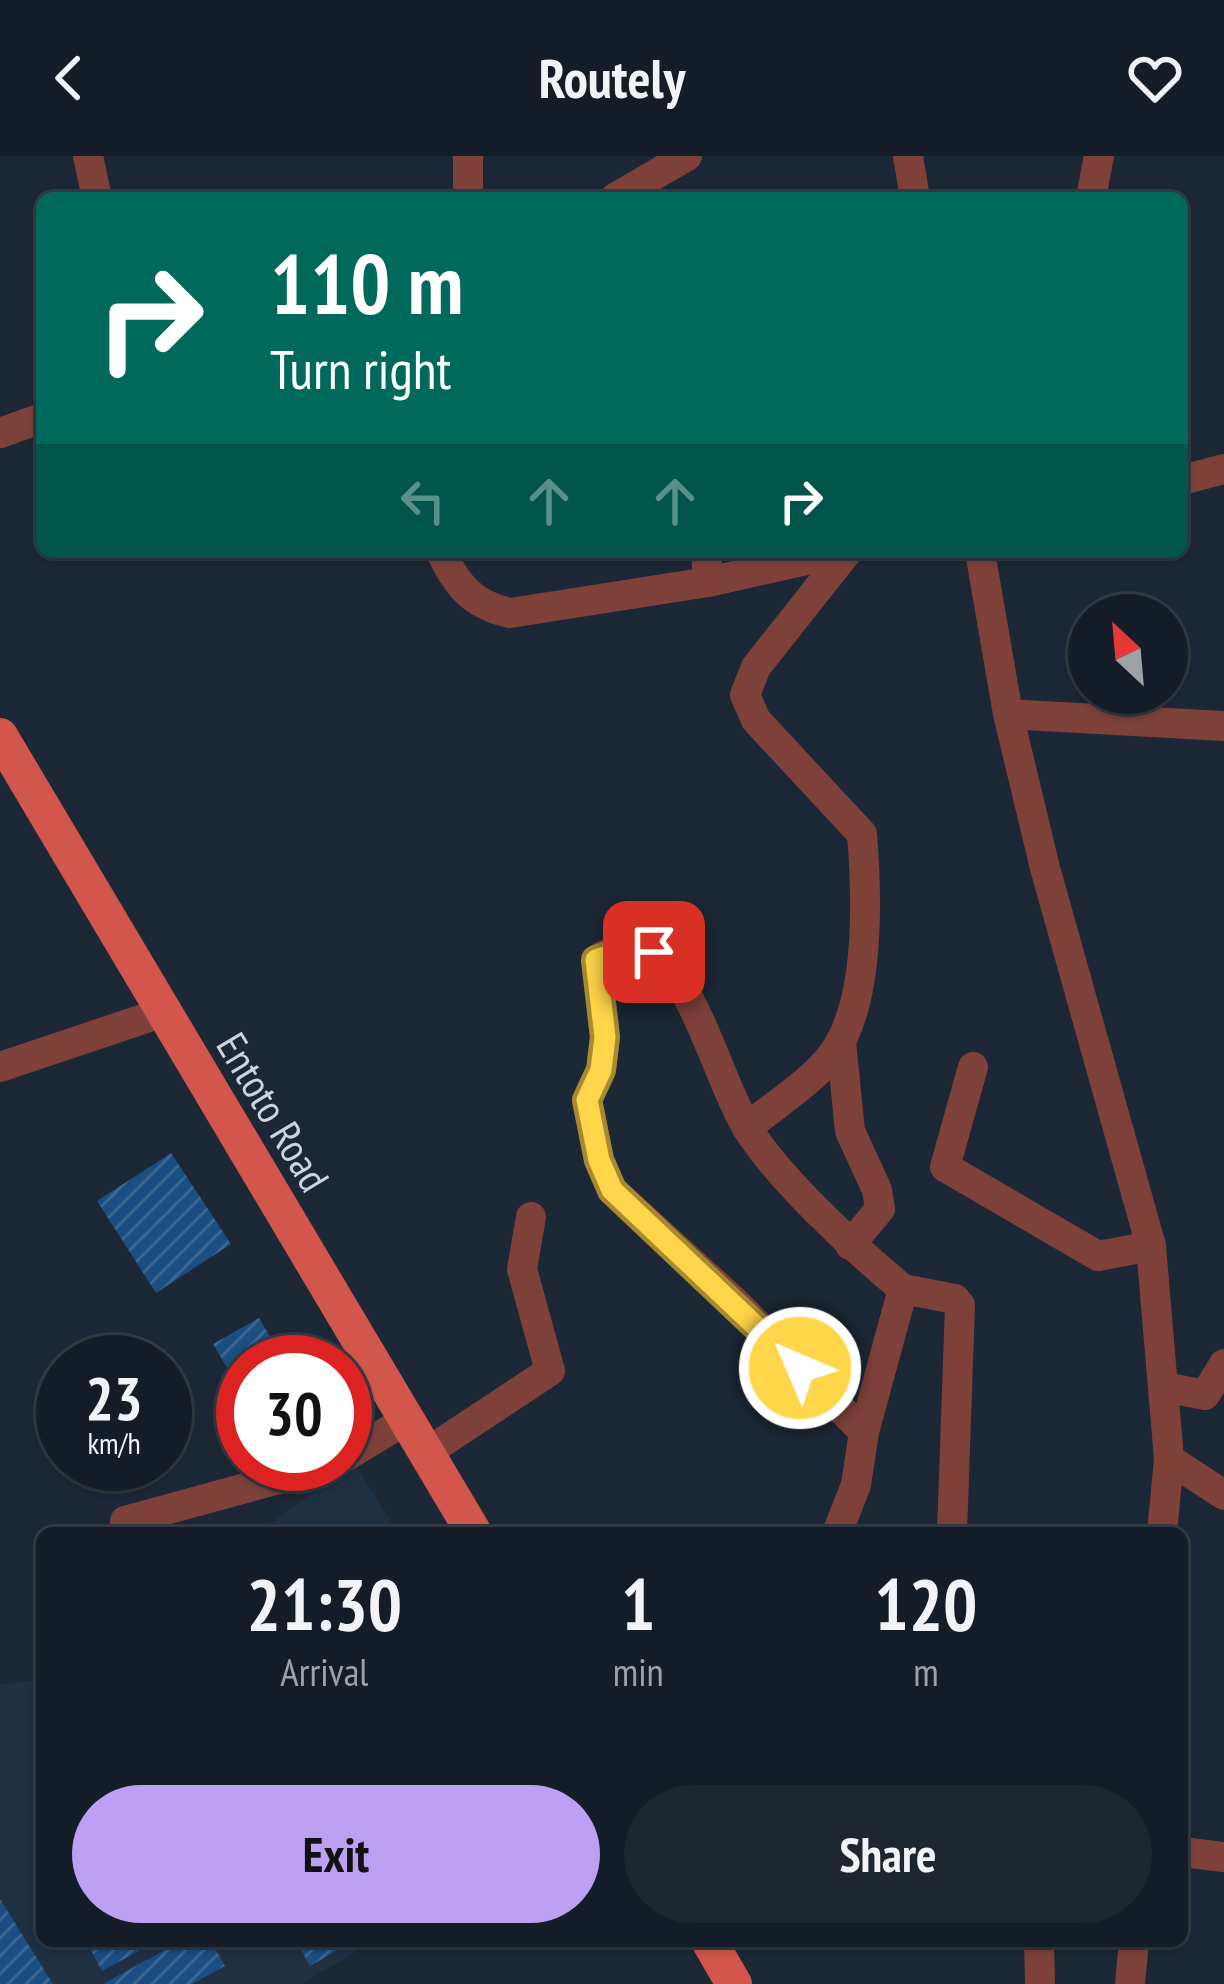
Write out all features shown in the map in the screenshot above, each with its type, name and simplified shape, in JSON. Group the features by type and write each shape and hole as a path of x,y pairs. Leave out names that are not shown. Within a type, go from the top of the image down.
{"main road":[{"name":"Entoto Road","path":"0,736 160,1013 470,1527"},
{"path":"712,1947 734,1984"}],"street":[{"path":"88,156 96,192"},
{"path":"468,156 468,192"},
{"path":"625,192 687,156"},
{"path":"908,156 914,192"},
{"path":"1092,192 1100,156"},
{"path":"0,433 36,420"},
{"path":"1188,478 1224,469"},
{"path":"444,558 454,579 481,606 510,613 707,567 789,558"},
{"path":"839,558 756,667 745,694 756,720 862,834 864,958 842,1042 850,1131 878,1190 880,1209 850,1245"},
{"path":"981,558 1008,714 1045,868 1151,1246 1169,1459 1163,1527"},
{"path":"1008,714 1224,726"},
{"path":"864,1432 736,1303 612,1190 599,1160 587,1100 601,1070 605,1037 596,960 637,946 654,952 691,1008 747,1128 850,1245 903,1289 955,1299 960,1305 952,1527"},
{"path":"0,1066 160,1013"},
{"path":"747,1128 829,1060 842,1042"},
{"path":"974,1067 945,1167 1098,1256 1151,1246"},
{"path":"426,1453 550,1371 522,1268 531,1217"},
{"path":"839,1527 856,1485 864,1432 903,1289"},
{"path":"1165,1387 1215,1399 1224,1364"},
{"path":"372,1441 406,1420"},
{"path":"1169,1459 1224,1495"},
{"path":"125,1521 234,1491"},
{"path":"1188,1853 1224,1857"},
{"path":"1039,1947 1040,1984"},
{"path":"1130,1984 1133,1947"}],"shaded area":[{"path":"315,1491 372,1491 394,1527 266,1527"},
{"path":"36,1680 36,1947 363,1947 302,1984 0,1984 0,1685"}],"building":[{"path":"171,1153 231,1244 156,1293 97,1201"},
{"path":"259,1318 269,1335 229,1335"},
{"path":"0,1899 53,1984 0,1984"},
{"path":"89,1947 146,1947 102,1971"},
{"path":"170,1947 214,1947 225,1966 192,1984 103,1984"},
{"path":"299,1947 343,1947 310,1966"}],"route":[{"path":"654,952 637,946 596,960 605,1037 601,1070 587,1100 599,1160 612,1190 800,1368"}]}
